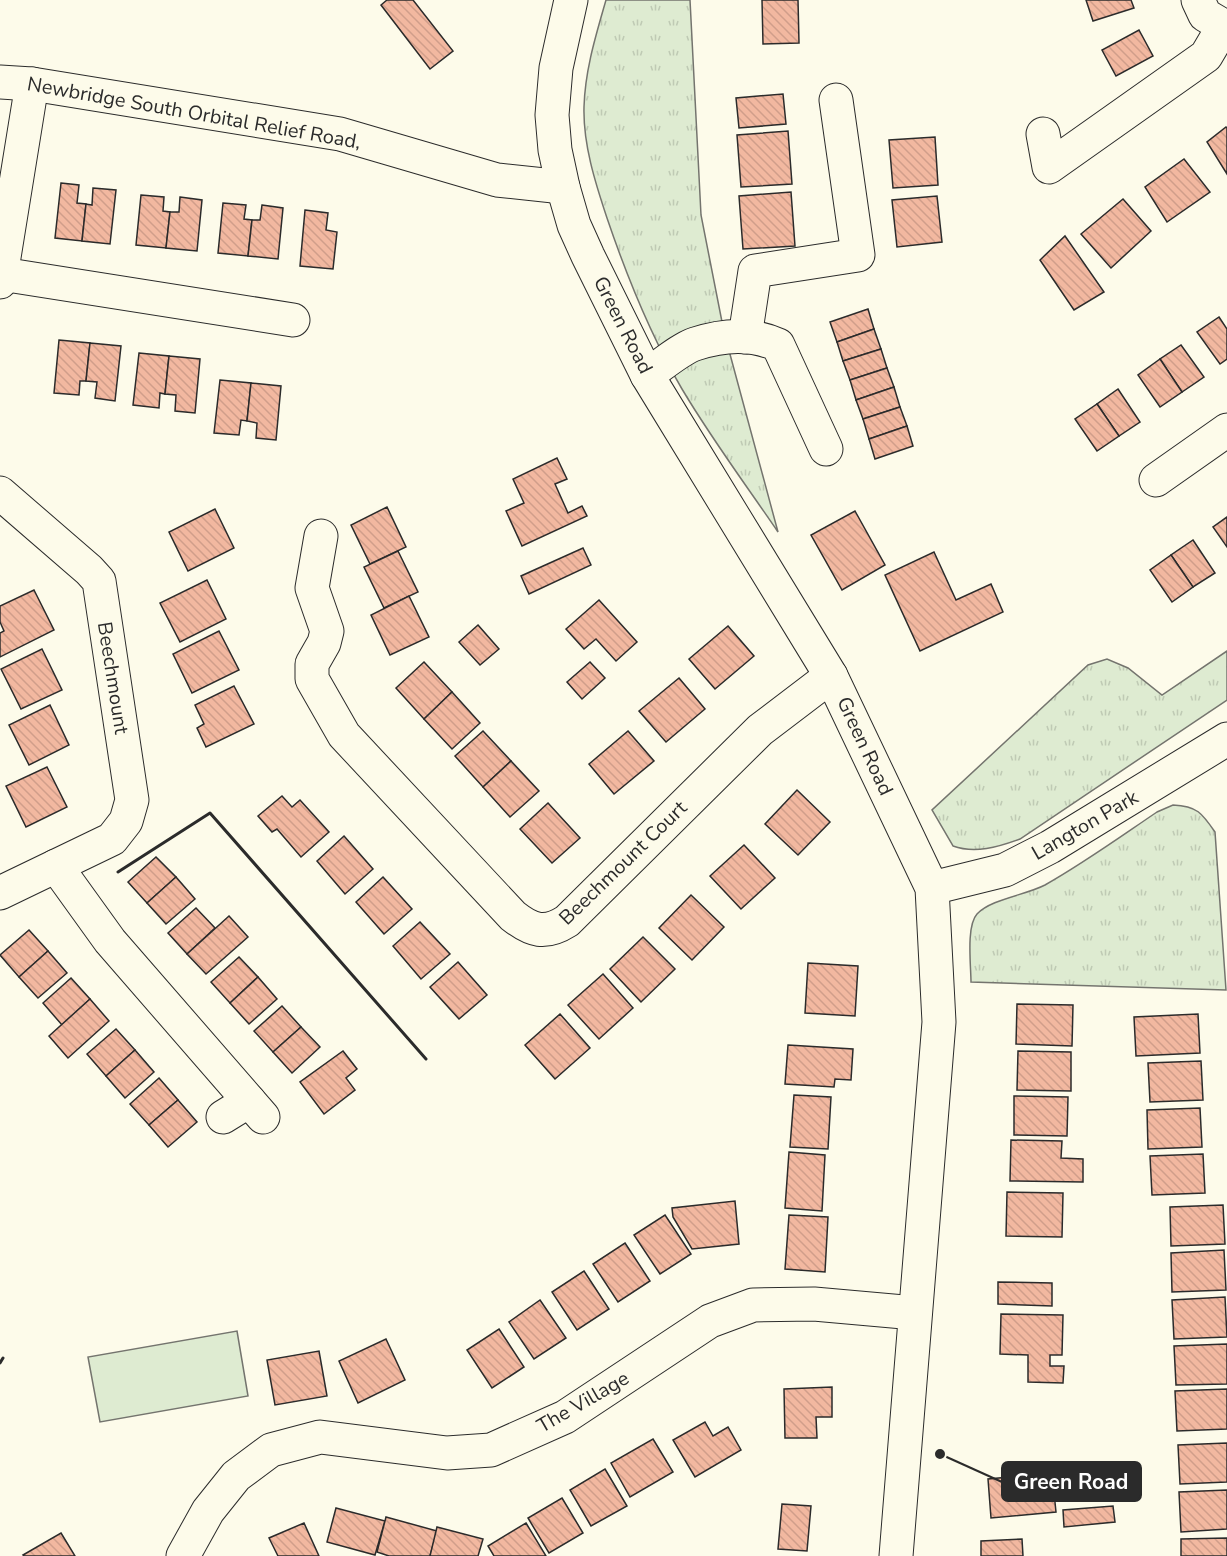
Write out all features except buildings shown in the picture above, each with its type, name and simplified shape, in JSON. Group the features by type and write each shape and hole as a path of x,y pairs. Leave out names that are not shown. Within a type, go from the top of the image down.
{"street":[{"name":"Green Road","path":"571,0 556,68 552,115 555,150 574,225 647,375 831,676 932,888 939,1022 896,1556"},
{"path":"1043,134 1049,167 1206,56 1225,28 1205,15 1198,0"},
{"name":"Newbridge South Orbital Relief Road,","path":"0,82 32,84 340,134 497,180 563,187"},
{"path":"32,84 1,278 293,320"},
{"path":"745,337 755,271 858,255 837,100"},
{"path":"647,375 693,345 730,337 763,338 778,345 826,449"},
{"path":"1156,480 1227,430"},
{"name":"Beechmount","path":"0,493 99,581 132,800 126,820 112,839 0,893"},
{"name":"Beechmount Court","path":"321,536 312,588 327,631 324,643 312,664 312,679 344,735 513,916 526,927 546,930 567,921 760,730 831,676"},
{"name":"Langton Park","path":"932,888 1005,870 1224,750"},
{"path":"56,866 110,941 245,1112"},
{"name":"The Village","path":"183,1556 208,1511 236,1476 271,1450 320,1437 447,1453 491,1450 565,1417 710,1320 753,1305 814,1304 915,1313"}],"green space":[{"path":"606,0 690,0 701,215 724,332 778,532 682,389 650,327 614,239 594,177 584,121 589,66"},
{"path":"1227,651 1227,700 1020,839 995,847 978,849 953,846 932,810 1088,665 1107,659 1128,668 1162,695"},
{"path":"1173,805 1188,807 1198,812 1215,832 1226,990 971,982 970,937 971,927 977,914 1000,901 1045,885 1157,812"},
{"path":"237,1331 248,1396 100,1422 88,1357"}],"wall":[{"path":"118,872 210,813 426,1059"},
{"path":"0,1363 3,1358"}],"place":[{"name":"Green Road","path":"940,1454"}]}
